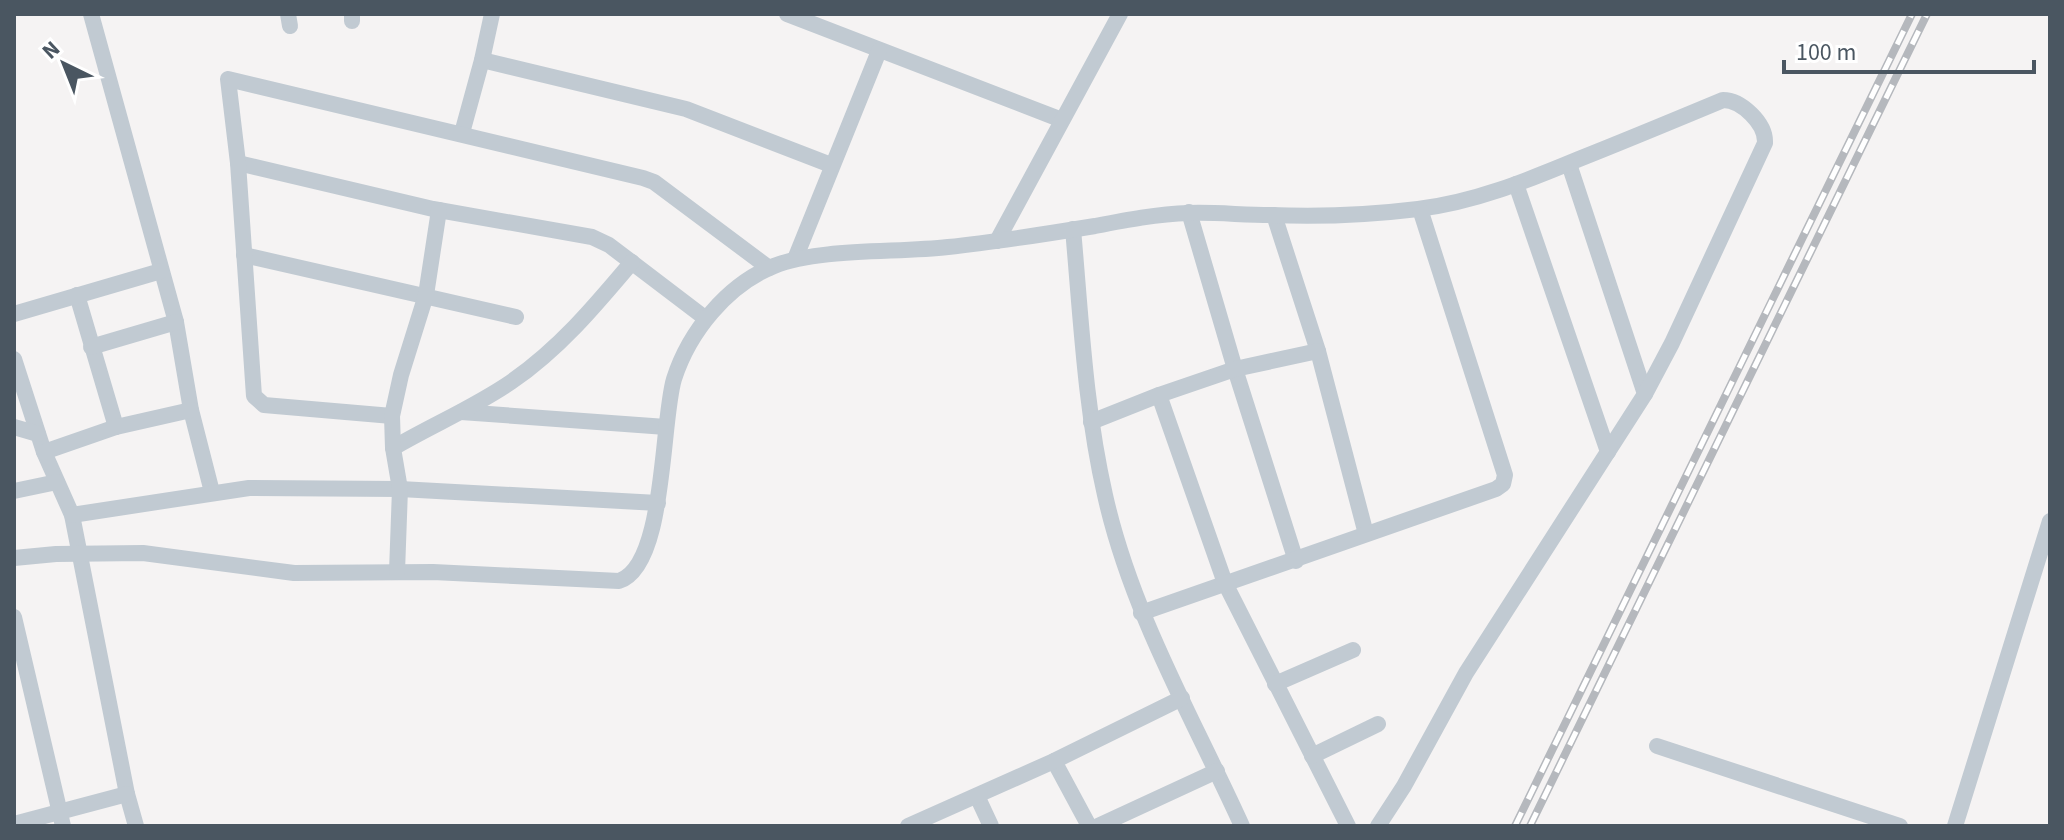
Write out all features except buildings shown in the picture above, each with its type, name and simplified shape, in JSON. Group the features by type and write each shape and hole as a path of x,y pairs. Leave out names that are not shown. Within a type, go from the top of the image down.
{"street":[{"path":"91,14 176,322 191,410 212,492"},
{"path":"462,133 492,14"},
{"path":"787,14 1062,120"},
{"path":"997,241 1120,14"},
{"path":"795,259 879,51"},
{"path":"482,60 686,109 831,165"},
{"path":"392,416 264,405 254,396 238,163 228,79 462,133 654,182 769,268"},
{"path":"14,558 81,553 143,553 294,573 397,572 619,581 629,577 636,569 654,522 675,378 687,350 705,318 769,268 795,259 948,247 1189,212 1274,215 1420,209 1463,201 1516,184 1727,100 1745,110 1764,131 1763,149 1672,343 1645,394 1466,673 1404,786 1378,826"},
{"path":"238,163 439,210 592,237 632,262 705,318"},
{"path":"1569,164 1645,394"},
{"path":"1516,184 1608,452"},
{"path":"1141,613 1496,489 1505,479 1420,209"},
{"path":"397,572 400,489 393,448 392,416 401,375 426,295 439,210"},
{"path":"1189,212 1296,561"},
{"path":"1274,215 1318,351 1366,534"},
{"path":"1073,229 1091,422 1105,497 1141,613 1241,826"},
{"path":"244,255 516,317"},
{"path":"393,448 512,381 566,338 632,262"},
{"path":"14,314 161,271"},
{"path":"77,295 116,427"},
{"path":"91,347 176,322"},
{"path":"1091,422 1235,369 1318,351"},
{"path":"14,359 44,452 72,515 136,826"},
{"path":"1159,395 1225,583 1348,826"},
{"path":"44,452 116,427 191,410"},
{"path":"459,412 666,427"},
{"path":"14,427 38,434"},
{"path":"14,491 57,482"},
{"path":"72,515 249,488 400,489 658,503"},
{"path":"1955,826 2050,521"},
{"path":"14,617 62,819"},
{"path":"1275,684 1353,650"},
{"path":"908,826 1054,761 1182,698"},
{"path":"1312,756 1378,724"},
{"path":"1657,746 1900,826"},
{"path":"1054,761 1089,826"},
{"path":"1098,826 1217,771"},
{"path":"14,824 62,819 127,794"},
{"path":"977,796 991,826"}],"railway":[{"path":"1515,826 1912,14"},
{"path":"1530,826 1927,14"}]}
